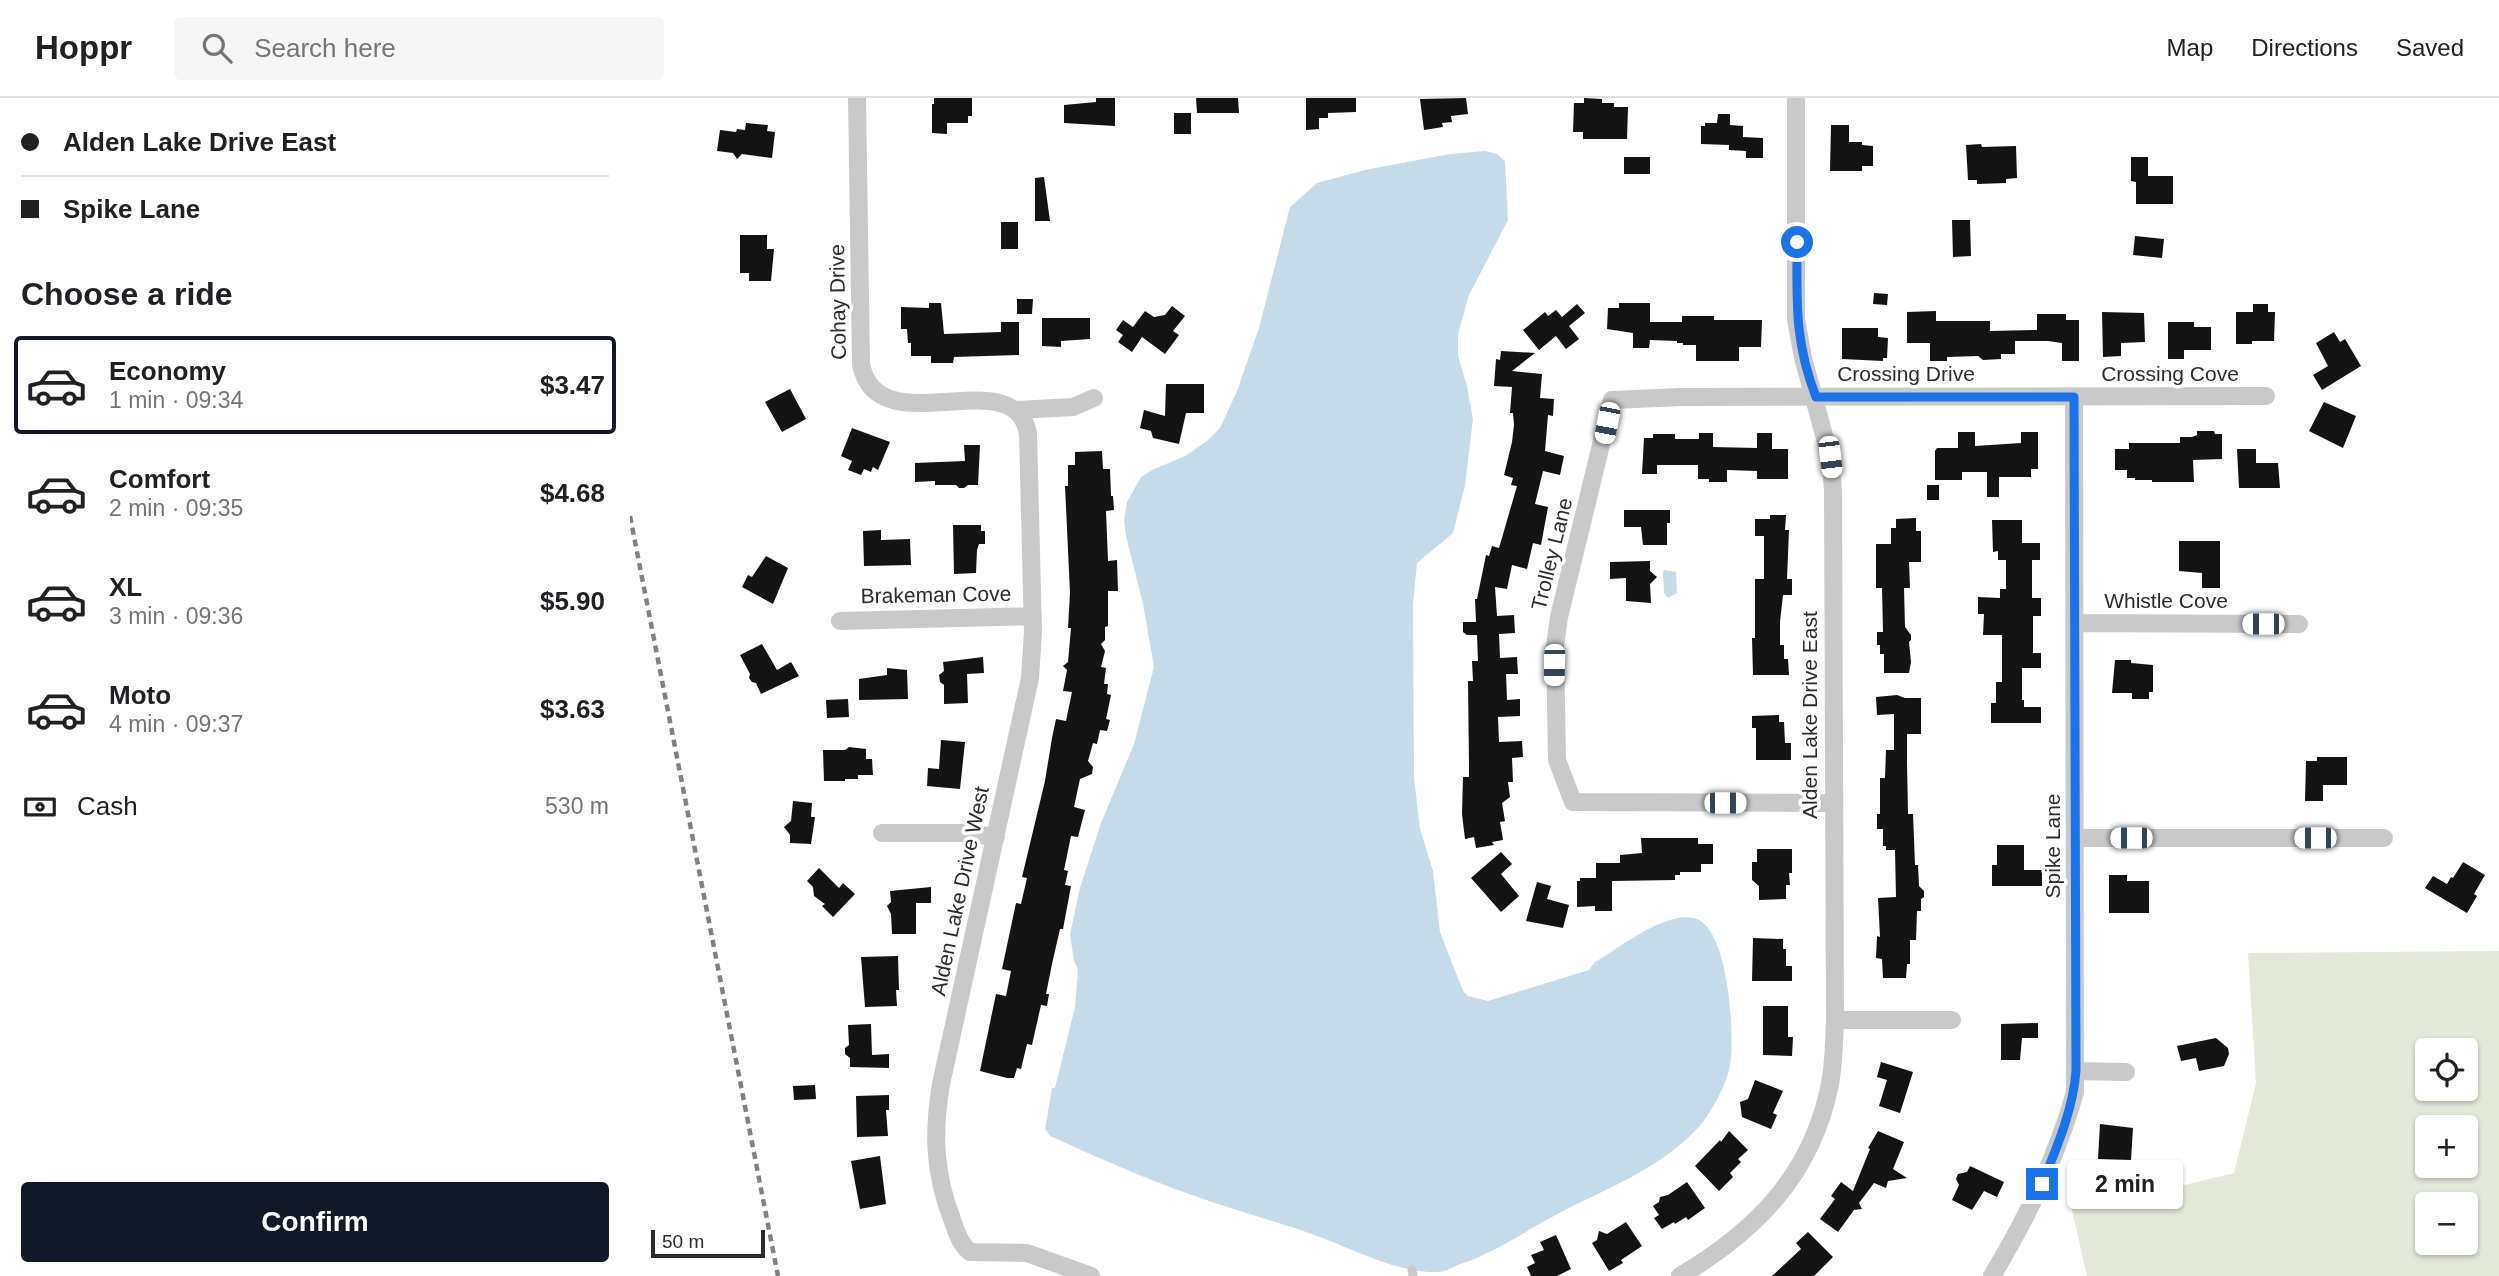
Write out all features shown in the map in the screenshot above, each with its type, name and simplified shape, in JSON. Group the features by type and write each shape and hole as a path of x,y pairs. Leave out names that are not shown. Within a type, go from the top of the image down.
{"street":[{"name":"Alden Lake Drive East","path":"1680,1276 1745,1232 1771,1206 1800,1166 1818,1127 1827,1097 1832,1065 1835,1020 1833,490 1830,457 1816,397 1803,358 1796,318 1796,98"},
{"name":"Cohay Drive","path":"858,100 861,364 866,380 877,393 895,401 984,401 1017,410"},
{"name":"Crossing Drive","path":"1612,400 1640,397 2074,397"},
{"name":"Crossing Cove","path":"2074,397 2266,397"},
{"name":"Spike Lane","path":"1992,1276 2035,1200 2075,1092 2074,397"},
{"path":"1017,410 1073,407 1094,398"},
{"name":"Trolley Lane","path":"1612,400 1559,617 1555,646 1557,760 1573,802 1833,803"},
{"name":"Alden Lake Drive West","path":"1017,410 1023,418 1028,434 1033,616 1030,678 941,1084 934,1136 938,1175 960,1241 970,1252 1027,1253 1091,1276"},
{"name":"Brakeman Cove","path":"840,621 1033,616"},
{"name":"Whistle Cove","path":"2074,623 2299,624"},
{"path":"882,833 962,833 996,837"},
{"path":"2076,838 2384,838"},
{"path":"1835,1020 1952,1020"},
{"path":"2076,1071 2126,1072"}],"green space":[{"path":"2499,951 2499,1276 2087,1276 2068,1192 2152,1193 2234,1173 2256,1083 2248,953"}],"water":[{"path":"1485,151 1497,154 1505,161 1508,220 1469,295 1458,334 1458,356 1473,419 1465,485 1453,533 1417,563 1413,605 1414,778 1420,829 1433,871 1440,932 1463,991 1468,996 1488,1001 1589,970 1595,962 1656,925 1682,917 1694,918 1706,925 1722,960 1730,1008 1731,1051 1730,1065 1720,1095 1703,1122 1670,1153 1632,1177 1544,1221 1484,1255 1443,1271 1423,1272 1376,1260 1331,1241 1174,1188 1050,1136 1045,1129 1052,1088 1055,1088 1075,1007 1078,970 1070,934 1080,888 1101,823 1134,744 1154,667 1143,604 1126,536 1124,521 1127,502 1141,477 1185,456 1220,428 1237,391 1259,328 1290,207 1317,183 1365,170 1450,154"},
{"path":"1665,570 1676,572 1677,593 1668,598 1664,593"}],"building":[{"path":"934,98 972,98 972,116 968,116 968,123 947,123 947,134 932,133"},
{"path":"1096,98 1115,98 1115,126 1064,123 1064,105 1096,102"},
{"path":"1196,98 1238,98 1239,113 1197,113"},
{"path":"1306,98 1356,98 1356,112 1328,113 1328,118 1319,118 1319,129 1306,130"},
{"path":"1466,98 1468,114 1451,116 1452,122 1442,123 1443,127 1424,130 1420,99"},
{"path":"1584,98 1602,99 1602,103 1614,103 1614,107 1628,107 1627,139 1583,139 1583,132 1573,132 1574,103 1584,103"},
{"path":"1174,113 1191,113 1191,134 1174,134"},
{"path":"1718,114 1730,114 1730,125 1743,126 1743,137 1763,138 1763,158 1746,158 1746,151 1729,150 1729,145 1701,144 1701,126 1705,126 1705,123 1717,123"},
{"path":"746,123 768,125 767,131 775,132 772,158 742,154 737,159 733,153 717,151 720,130 745,130"},
{"path":"1831,125 1849,125 1849,142 1862,142 1862,145 1873,146 1873,166 1862,166 1862,171 1830,171"},
{"path":"1981,144 1982,147 2016,146 2017,178 2006,179 2006,183 1977,184 1977,180 1968,180 1966,145"},
{"path":"1624,157 1650,157 1650,174 1624,174"},
{"path":"2131,157 2148,157 2148,176 2173,176 2173,204 2136,204 2136,182 2131,181"},
{"path":"1044,177 1050,221 1035,221 1035,178"},
{"path":"1952,220 1970,220 1971,256 1953,257"},
{"path":"1001,222 1018,222 1018,249 1001,249"},
{"path":"740,235 767,235 767,249 774,249 771,281 749,281 749,273 740,273"},
{"path":"2135,236 2164,239 2162,258 2133,255"},
{"path":"1874,293 1888,294 1887,305 1873,304"},
{"path":"1017,299 1033,299 1032,314 1017,314"},
{"path":"929,303 941,303 944,334 1001,332 1001,322 1019,322 1019,355 954,357 953,363 931,363 931,356 911,356 907,329 901,329 901,307 929,308"},
{"path":"1619,303 1650,303 1650,322 1682,322 1682,316 1714,316 1714,320 1762,320 1761,347 1739,347 1739,361 1696,361 1696,345 1683,345 1677,341 1650,340 1649,348 1633,348 1633,333 1607,329 1608,308 1619,308"},
{"path":"1577,304 1585,313 1569,326 1579,339 1566,349 1556,336 1539,350 1523,330 1545,312 1548,316 1556,310 1562,317"},
{"path":"2253,304 2268,304 2268,312 2275,312 2274,341 2236,344 2236,312 2253,312"},
{"path":"1172,306 1185,316 1173,331 1179,335 1165,354 1142,337 1132,352 1118,342 1123,335 1116,330 1123,320 1133,327 1145,311 1154,317 1165,315"},
{"path":"1936,311 1936,321 1990,321 1990,331 2037,330 2037,314 2066,314 2066,320 2079,320 2079,361 2062,361 2062,343 2015,341 2015,354 2001,354 2001,359 1983,360 1978,356 1947,357 1947,361 1930,361 1930,343 1907,343 1907,312"},
{"path":"2102,312 2144,313 2145,342 2121,343 2121,356 2103,357"},
{"path":"1042,318 1090,318 1090,339 1061,341 1061,347 1042,346"},
{"path":"2168,322 2194,322 2194,327 2211,327 2211,350 2184,350 2184,359 2168,359"},
{"path":"1842,328 1878,328 1878,337 1888,338 1887,358 1883,358 1883,361 1842,359"},
{"path":"2334,332 2340,342 2345,339 2361,366 2322,390 2313,375 2328,366 2316,343"},
{"path":"1501,351 1535,353 1512,371 1542,374 1540,398 1554,399 1553,416 1548,415 1545,451 1564,456 1560,475 1543,471 1535,504 1548,507 1541,545 1533,543 1527,569 1512,565 1507,589 1495,587 1497,616 1514,615 1515,633 1499,634 1500,658 1517,657 1518,674 1506,674 1507,700 1520,699 1520,716 1498,717 1499,742 1522,741 1523,757 1512,758 1513,782 1508,782 1510,797 1502,803 1505,821 1500,822 1503,840 1492,842 1494,845 1476,848 1474,837 1465,839 1462,814 1463,777 1469,777 1468,681 1473,681 1472,661 1478,661 1477,635 1463,632 1463,622 1476,622 1475,599 1486,555 1489,556 1492,546 1499,548 1517,486 1511,485 1513,478 1504,475 1514,425 1513,413 1510,413 1512,387 1494,386 1496,359 1500,360"},
{"path":"1166,384 1204,384 1204,413 1186,413 1179,444 1153,438 1151,431 1140,428 1144,410 1165,416"},
{"path":"790,389 806,419 782,432 765,402"},
{"path":"2324,402 2356,416 2343,448 2309,431"},
{"path":"852,428 890,442 878,470 873,467 871,472 864,469 861,475 848,470 852,461 841,456"},
{"path":"2197,431 2222,434 2222,459 2193,460 2194,482 2135,480 2127,478 2127,470 2115,470 2115,449 2129,449 2129,443 2180,443 2180,437 2192,437 2197,435"},
{"path":"1958,432 1975,432 1975,446 2021,443 2021,432 2038,432 2038,469 2031,469 2031,477 1999,477 1999,497 1987,497 1987,472 1962,472 1962,480 1935,480 1935,451 1937,448 1958,448"},
{"path":"1699,433 1713,433 1713,447 1757,448 1757,433 1772,433 1772,449 1788,449 1788,479 1757,479 1757,471 1727,470 1727,482 1709,482 1709,479 1698,479 1698,465 1657,465 1657,474 1642,474 1644,438 1653,438 1653,434 1675,434 1675,439 1699,439"},
{"path":"964,445 980,445 978,485 959,488 956,485 935,485 935,481 915,482 915,463 965,461"},
{"path":"2237,449 2256,449 2256,463 2278,463 2280,488 2239,488"},
{"path":"1102,451 1103,469 1110,469 1114,510 1106,511 1108,561 1117,560 1118,591 1108,591 1108,626 1105,627 1105,640 1101,644 1105,651 1101,667 1106,668 1104,684 1108,684 1107,694 1111,695 1106,719 1110,720 1107,731 1100,730 1097,744 1093,743 1088,761 1093,767 1092,774 1080,779 1074,807 1085,810 1078,837 1071,836 1064,870 1068,871 1065,885 1071,886 1046,994 1049,994 1047,1006 1041,1005 1032,1045 1027,1044 1021,1069 1017,1068 1014,1078 1007,1078 980,1071 996,994 1006,996 1011,971 1002,969 1016,903 1021,904 1027,878 1022,877 1045,781 1056,719 1066,721 1072,692 1063,691 1067,670 1063,666 1068,662 1071,628 1068,628 1070,593 1065,486 1068,486 1068,465 1075,465 1075,452"},
{"path":"1927,485 1939,485 1939,500 1927,500"},
{"path":"1624,510 1670,510 1667,545 1643,545 1641,527 1624,527"},
{"path":"1770,515 1786,515 1785,530 1789,530 1787,579 1792,579 1792,595 1783,595 1780,645 1784,645 1784,659 1788,659 1789,675 1753,675 1755,579 1764,579 1764,536 1755,536 1755,519 1770,519"},
{"path":"1916,518 1916,531 1921,531 1921,562 1909,562 1910,588 1904,588 1905,627 1911,635 1909,673 1884,673 1884,654 1880,654 1880,645 1877,645 1877,632 1883,632 1882,588 1876,588 1876,544 1891,544 1891,528 1896,528 1896,519"},
{"path":"1992,520 2022,520 2022,543 2040,543 2040,560 2032,560 2032,598 2041,598 2041,616 2033,616 2033,653 2041,653 2041,668 2022,668 2022,700 2024,707 2041,707 2041,723 1991,723 1991,703 1996,703 1996,682 2002,682 2002,635 1983,635 1984,614 1978,614 1978,597 2000,598 2000,589 2006,589 2006,560 1998,560 1998,551 1993,552"},
{"path":"953,525 981,525 981,531 985,531 985,544 979,544 977,550 976,573 954,574"},
{"path":"881,530 881,540 910,539 911,565 864,566 863,531"},
{"path":"2179,541 2220,541 2220,588 2202,588 2202,573 2179,571"},
{"path":"766,556 788,568 773,604 742,587 748,575 752,577"},
{"path":"1650,561 1650,571 1657,577 1650,584 1651,603 1626,601 1626,578 1610,579 1610,562"},
{"path":"762,644 777,670 791,662 799,676 761,694 756,683 749,678 750,674 740,655"},
{"path":"983,657 984,673 967,674 968,703 944,704 944,685 940,682 939,675 944,671 943,662"},
{"path":"2115,660 2153,665 2153,692 2149,692 2149,699 2132,699 2132,693 2112,693"},
{"path":"887,668 907,670 908,699 859,700 859,679 887,675"},
{"path":"1897,695 1921,698 1921,734 1907,734 1907,762 1908,814 1913,814 1915,865 1918,865 1919,886 1924,891 1924,897 1921,899 1921,911 1917,911 1916,940 1910,940 1910,964 1907,964 1906,978 1883,978 1882,959 1876,958 1877,936 1880,937 1878,898 1896,897 1895,850 1886,850 1886,846 1883,846 1883,829 1877,829 1877,814 1880,814 1880,778 1885,778 1886,750 1894,750 1894,714 1877,715 1876,697"},
{"path":"848,699 849,717 827,718 826,700"},
{"path":"1779,715 1779,722 1784,722 1785,743 1791,743 1791,760 1756,760 1756,728 1752,728 1752,716"},
{"path":"941,740 965,742 960,789 927,786 928,768 939,769"},
{"path":"849,747 866,749 866,759 872,759 873,775 858,775 858,779 845,781 824,781 823,750 845,750"},
{"path":"2317,757 2347,757 2347,785 2323,785 2323,801 2305,801 2306,761 2317,761"},
{"path":"793,801 812,803 811,817 815,817 811,844 790,843 790,835 784,827 791,821"},
{"path":"1641,838 1698,838 1698,844 1713,844 1713,864 1701,864 1701,872 1680,872 1680,875 1675,875 1675,880 1612,881 1612,911 1595,911 1595,906 1577,907 1577,881 1580,881 1580,878 1596,878 1596,863 1620,863 1620,855 1642,853"},
{"path":"1997,845 2024,845 2024,870 2042,870 2042,886 1992,886 1992,865 1997,865"},
{"path":"1757,849 1792,849 1792,873 1789,873 1790,885 1786,885 1786,899 1759,900 1759,886 1752,880 1752,862 1757,862"},
{"path":"1501,852 1512,864 1501,874 1519,896 1501,912 1471,878"},
{"path":"2463,862 2485,875 2467,913 2425,888 2433,876 2447,884"},
{"path":"819,868 839,888 843,883 855,894 833,917 822,906 825,904 814,896 813,887 807,881"},
{"path":"2109,875 2127,875 2127,881 2149,881 2149,913 2109,913"},
{"path":"1537,882 1551,886 1547,899 1569,905 1563,928 1526,921"},
{"path":"931,887 931,903 916,903 916,934 892,934 891,914 887,906 891,902 890,891"},
{"path":"1753,938 1783,939 1786,966 1792,966 1792,981 1752,981"},
{"path":"898,956 897,1006 865,1007 861,957"},
{"path":"1763,1006 1788,1006 1788,1037 1793,1037 1792,1056 1763,1055"},
{"path":"2038,1023 2038,1038 2022,1038 2020,1060 2001,1060 2001,1024"},
{"path":"871,1024 872,1055 889,1054 889,1068 850,1067 850,1058 845,1054 845,1048 849,1045 848,1025"},
{"path":"2216,1038 2228,1048 2229,1054 2224,1066 2199,1071 2196,1058 2181,1061 2177,1046"},
{"path":"1881,1062 1913,1072 1900,1113 1879,1106 1887,1080 1877,1077"},
{"path":"1755,1080 1783,1091 1773,1113 1777,1115 1771,1129 1742,1117 1740,1102 1748,1099"},
{"path":"815,1085 816,1099 794,1100 793,1086"},
{"path":"889,1095 889,1110 886,1110 888,1136 857,1137 856,1096"},
{"path":"2100,1124 2133,1128 2131,1160 2098,1159"},
{"path":"1729,1131 1748,1150 1738,1159 1741,1162 1730,1173 1733,1177 1719,1191 1695,1166"},
{"path":"1878,1131 1904,1142 1893,1169 1907,1178 1888,1181 1886,1188 1874,1183 1859,1203 1862,1209 1854,1210 1838,1232 1820,1219 1835,1199 1831,1196 1841,1182 1853,1191 1870,1149 1868,1148"},
{"path":"880,1156 886,1204 860,1209 851,1161"},
{"path":"1970,1166 2004,1182 1997,1197 1984,1191 1972,1210 1952,1200 1959,1185 1956,1179 1958,1174 1967,1172"},
{"path":"1687,1182 1705,1208 1688,1220 1686,1217 1662,1229 1654,1218 1659,1215 1653,1206 1659,1202 1660,1197 1668,1195"},
{"path":"1626,1222 1642,1246 1609,1271 1592,1243 1597,1240 1599,1231 1607,1234"},
{"path":"1808,1232 1833,1257 1814,1276 1772,1276 1801,1249 1796,1243"},
{"path":"1556,1235 1571,1269 1557,1276 1531,1276 1527,1267 1535,1263 1531,1255 1544,1250 1540,1242"}],"railway":[{"path":"630,516 778,1276"}],"route":[{"path":"1797,242 1796,318 1803,358 1816,397 2074,397 2076,1071 2075,1092 2069,1114 2042,1184"}]}
